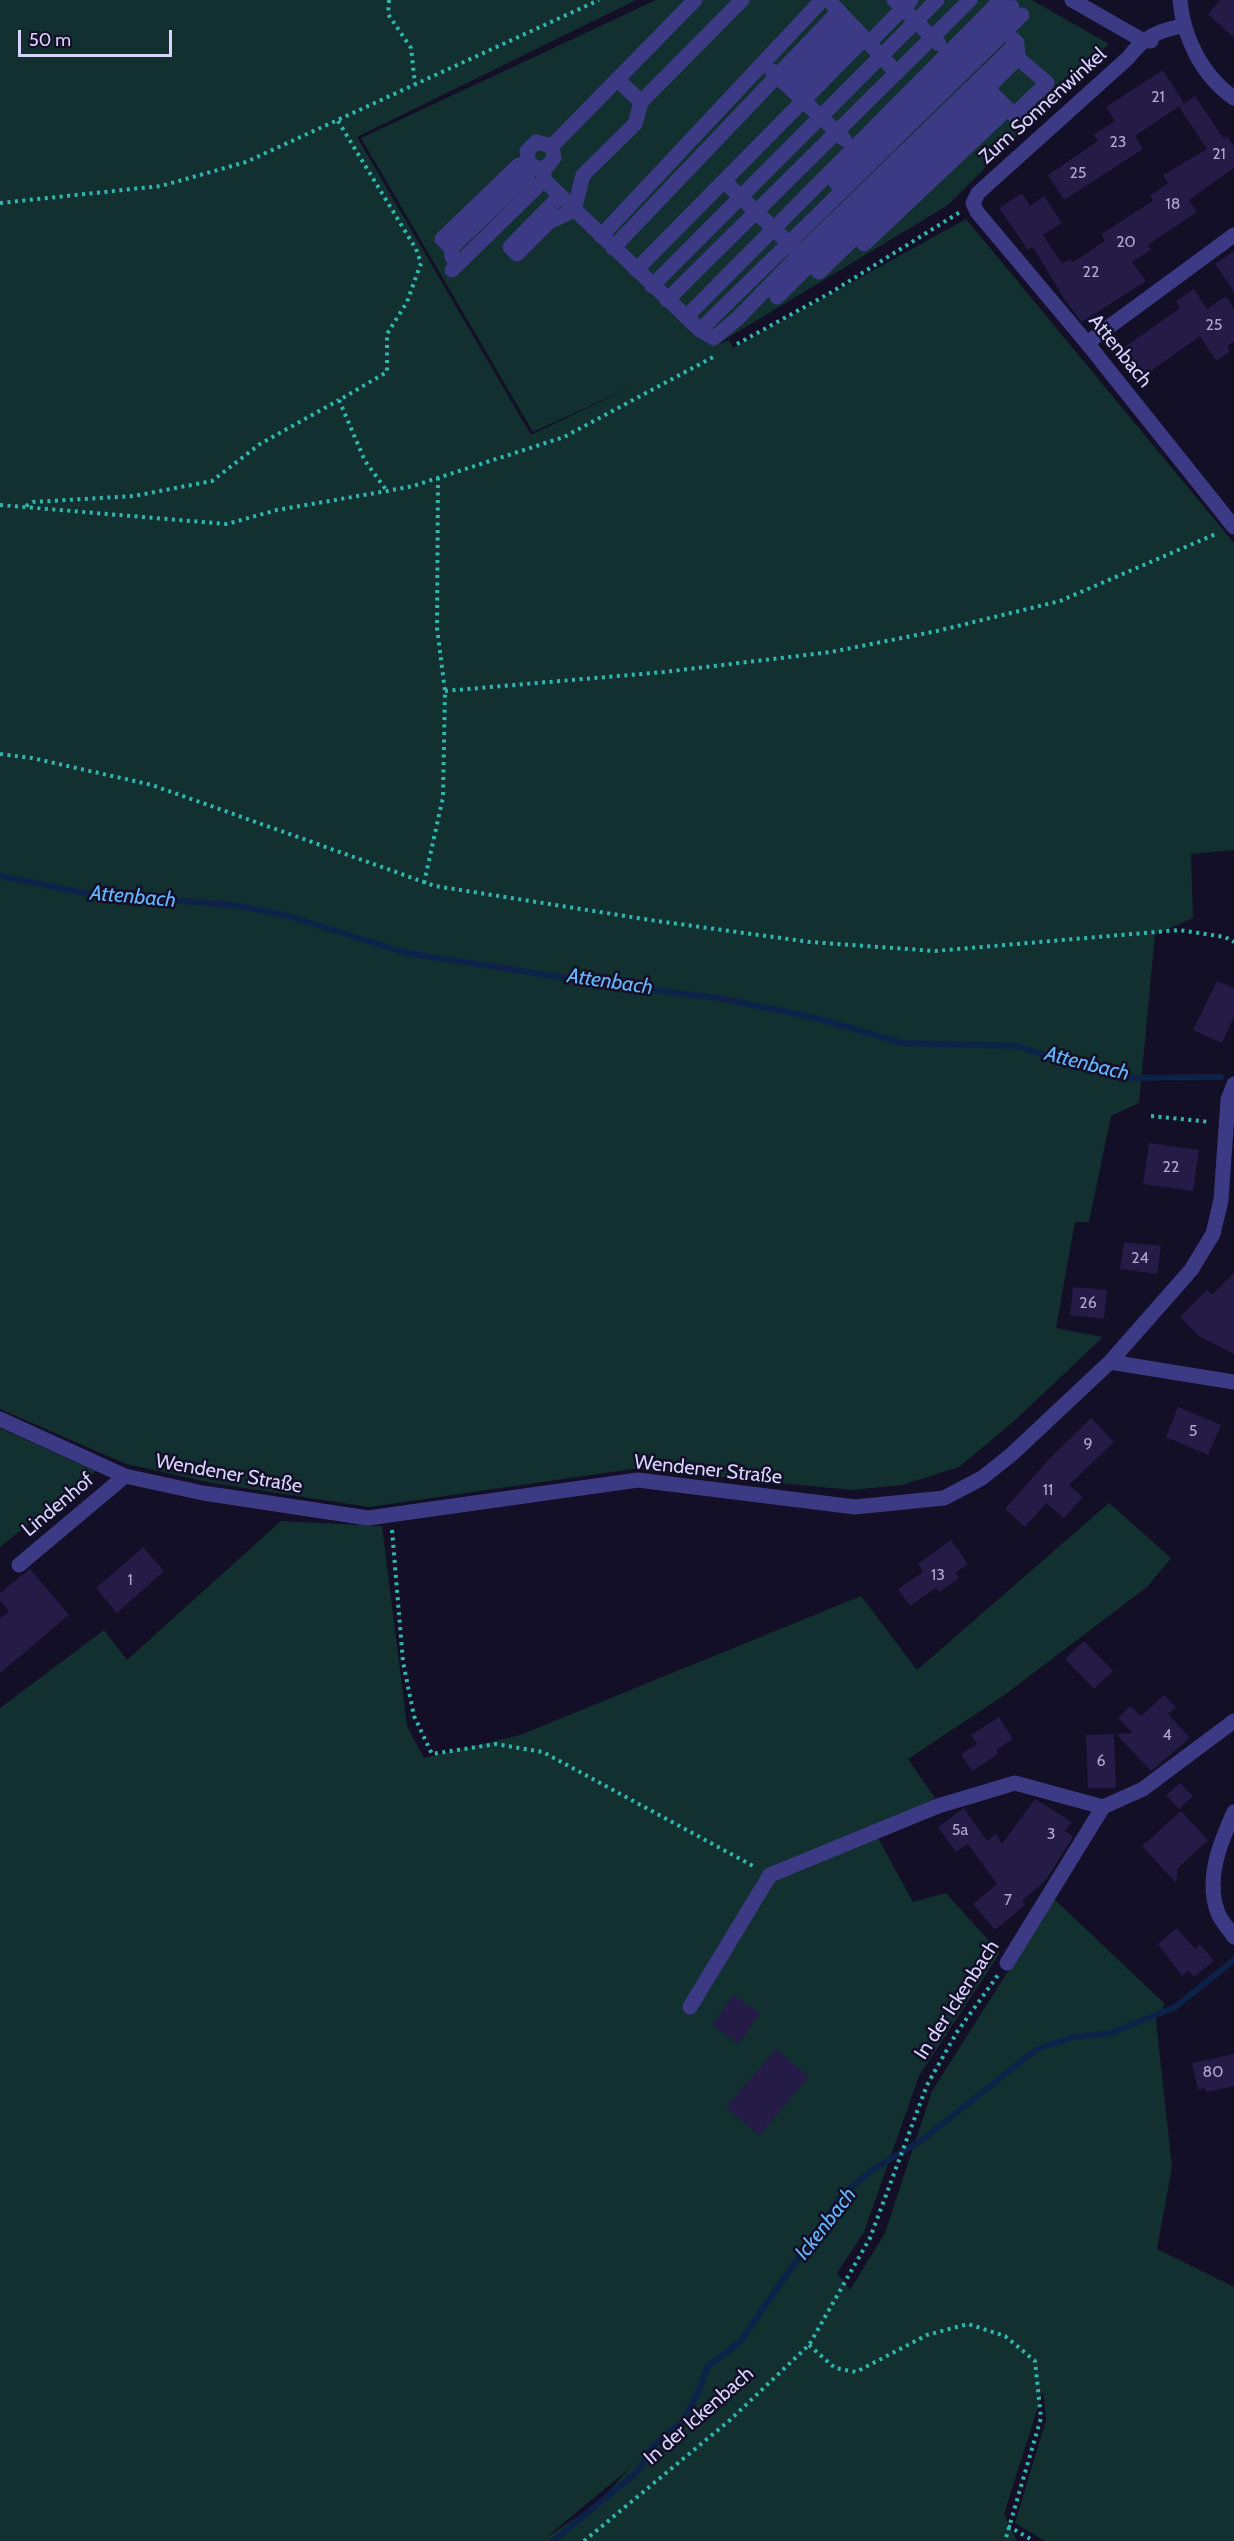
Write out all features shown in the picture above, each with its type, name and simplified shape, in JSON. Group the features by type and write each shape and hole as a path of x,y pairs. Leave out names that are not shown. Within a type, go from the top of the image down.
{"street":[{"path":"552,146 694,0"},
{"path":"560,196 510,247 517,254 549,222 574,210 583,175 635,124 641,102 742,0"},
{"path":"601,236 822,0"},
{"path":"636,270 725,182 858,32 904,6 923,0"},
{"path":"613,248 800,97 858,32 904,6 937,0"},
{"path":"668,300 970,0"},
{"path":"1072,0 1142,40 1156,32 1182,26"},
{"path":"1180,0 1182,26 1204,67 1234,98"},
{"path":"904,6 933,38 1014,115 1047,83 1005,32"},
{"path":"777,297 791,245 861,156 957,61 1005,32 1012,7"},
{"path":"693,324 791,245 861,156 1012,7"},
{"path":"858,32 897,72"},
{"path":"652,286 740,197 800,97 858,32"},
{"name":"Zum Sonnenwinkel","path":"974,203 978,193 1128,57 1142,40"},
{"path":"725,182 819,272 895,189 982,85 1018,50"},
{"path":"764,63 895,189"},
{"path":"617,79 641,102"},
{"path":"693,324 791,245 895,189 1002,104"},
{"path":"552,146 536,142 527,151 535,171 693,324"},
{"path":"535,171 455,267 451,248 528,175 554,158 552,146"},
{"path":"864,244 895,189"},
{"name":"Attenbach","path":"974,203 977,212 1087,343 1234,527"},
{"path":"1087,343 1234,235"},
{"path":"1110,1362 1191,1270 1213,1234 1221,1200 1228,1100 1234,1084"},
{"path":"1110,1362 1234,1382"},
{"name":"Wendener Straße","path":"0,1419 125,1476 203,1493 368,1518 638,1480 855,1507 944,1498 982,1478 1110,1362"},
{"name":"Lindenhof","path":"19,1566 125,1476"},
{"path":"690,2007 770,1875 938,1806 1015,1783 1103,1807 1143,1789 1234,1720"},
{"name":"In der Ickenbach","path":"1007,1963 1103,1807"},
{"path":"1234,1812 1218,1851 1212,1881 1218,1913 1234,1937"}],"path":[{"path":"389,0 388,14 411,48 415,84"},
{"path":"0,203 161,186 246,162 599,0"},
{"path":"25,507 33,502 134,496 212,481 261,444 387,372 387,334 406,302 421,263 416,249 338,120"},
{"path":"728,349 830,293 974,203"},
{"path":"0,506 227,524 277,510 387,491 564,437 718,354"},
{"path":"339,400 366,461 387,491"},
{"path":"424,883 443,797 445,691 437,628 438,477"},
{"path":"445,691 664,672 819,654 937,632 1060,601 1234,527"},
{"path":"0,754 33,758 152,785 424,883 646,919 821,943 934,951 1179,930 1226,937 1234,942"},
{"path":"1151,1116 1226,1124"},
{"path":"391,1514 402,1662 414,1716 432,1754 496,1744 543,1752 770,1875"},
{"name":"In der Ickenbach","path":"584,2541 730,2420 809,2345 870,2238 927,2085 952,2041 1007,1963"},
{"path":"809,2345 836,2368 856,2372 927,2335 968,2324 1005,2336 1035,2361 1041,2418 1005,2541"},
{"path":"1008,2526 1034,2541"}],"green space":[{"path":"0,0 636,0 357,137 531,435 635,385 533,432 361,138 656,0 1032,0 1109,44 948,205 716,345 729,340 733,348 966,219 1234,543 1234,850 1191,854 1193,918 1155,935 1139,1103 1111,1116 1089,1222 1075,1222 1056,1328 1103,1337 1012,1423 959,1467 902,1485 852,1490 633,1469 369,1507 212,1483 126,1464 0,1409"},
{"path":"0,1428 96,1471 0,1547"},
{"path":"1109,1503 1171,1558 1147,1587 1003,1696 908,1759 935,1798 878,1838 913,1902 946,1893 1000,1953 919,2076 864,2232 837,2273 850,2290 885,2233 932,2091 1054,1899 1165,2004 1156,2020 1172,2167 1157,2249 1234,2287 1234,2541 1045,2541 1015,2523 1046,2420 1043,2391 1004,2514 1017,2541 0,2541 0,1708 104,1630 127,1660 281,1521 382,1526 407,1726 424,1758 520,1735 861,1596 917,1670","holes":["629,2469 598,2503 544,2539"]}],"building":[{"path":"1220,0 1234,0 1234,38 1208,14"},
{"path":"1163,70 1184,103 1135,136 1143,149 1064,200 1048,175 1098,141 1093,135 1115,121 1106,107"},
{"path":"1195,96 1224,139 1227,136 1234,146 1234,168 1189,200 1197,212 1148,245 1151,250 1132,262 1146,281 1082,322 1066,302 1033,247 1028,250 999,208 1022,193 1030,206 1044,196 1062,223 1043,235 1062,264 1070,259 1072,263 1105,241 1101,234 1153,201 1150,196 1168,183 1163,175 1207,149 1179,107"},
{"path":"1234,251 1234,292 1215,264"},
{"path":"1194,289 1207,309 1226,296 1234,309 1234,342 1227,346 1230,352 1216,361 1200,336 1142,377 1123,348 1180,308 1176,301"},
{"path":"1217,981 1234,988 1234,1016 1222,1043 1193,1030"},
{"path":"1149,1143 1199,1150 1193,1191 1143,1184"},
{"path":"1124,1242 1161,1246 1157,1274 1120,1269"},
{"path":"1234,1273 1234,1354 1199,1336 1180,1317 1207,1290 1212,1295"},
{"path":"1073,1287 1107,1290 1104,1319 1070,1315"},
{"path":"1178,1407 1221,1425 1208,1455 1166,1437"},
{"path":"1091,1418 1114,1442 1069,1485 1083,1497 1064,1518 1046,1503 1025,1527 1005,1509 1050,1458"},
{"path":"951,1540 968,1564 955,1573 959,1578 939,1592 936,1588 910,1606 898,1589 923,1572 918,1564"},
{"path":"143,1547 164,1571 117,1613 96,1588"},
{"path":"30,1569 69,1615 0,1673 0,1619 9,1611 0,1601 0,1593"},
{"path":"1084,1641 1113,1671 1094,1689 1065,1659"},
{"path":"1164,1695 1176,1707 1168,1714 1190,1738 1151,1771 1116,1734 1133,1733 1118,1718 1130,1706 1141,1716"},
{"path":"999,1717 1013,1739 996,1750 998,1754 972,1771 961,1754 977,1744 971,1735"},
{"path":"1114,1734 1116,1788 1088,1788 1086,1735"},
{"path":"1180,1783 1193,1796 1179,1809 1166,1795"},
{"path":"1035,1799 1072,1822 1065,1831 1073,1837 1046,1880 1022,1901 1025,1905 995,1930 973,1904 997,1884 968,1844 956,1852 938,1827 964,1808 987,1841 996,1834 1002,1844"},
{"path":"1181,1811 1208,1840 1178,1868 1176,1883 1142,1846"},
{"path":"1177,1928 1195,1949 1200,1944 1214,1961 1194,1977 1189,1971 1182,1976 1158,1944"},
{"path":"733,1995 760,2013 739,2044 712,2025"},
{"path":"776,2049 809,2077 759,2135 726,2107"},
{"path":"1234,2054 1234,2086 1206,2092 1205,2088 1198,2090 1192,2063"}],"waterway":[{"name":"Attenbach","path":"0,876 90,894 233,905 285,915 406,953 605,984 718,998 816,1018 903,1043 1017,1046 1076,1065 1132,1078 1221,1077"},
{"name":"Ickenbach","path":"553,2541 637,2472 654,2445 683,2421 698,2393 708,2366 740,2342 841,2196 872,2170 922,2140 1037,2049 1074,2037 1111,2033 1175,2007 1234,1960"}]}
